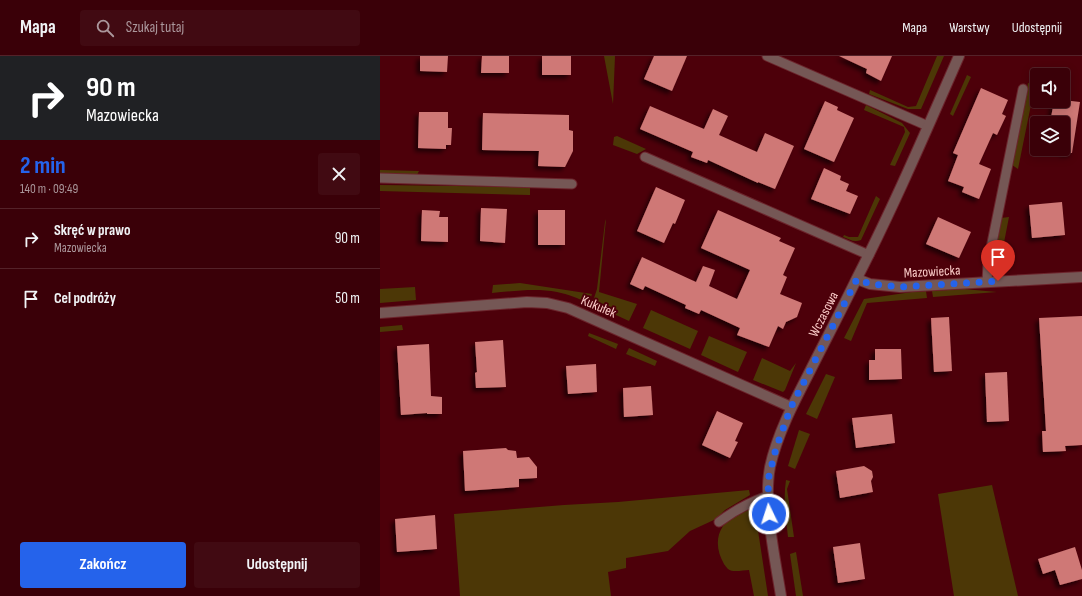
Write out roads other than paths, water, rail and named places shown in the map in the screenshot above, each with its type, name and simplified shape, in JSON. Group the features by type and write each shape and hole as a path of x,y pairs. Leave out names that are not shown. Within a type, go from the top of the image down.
{"street":[{"name":"Wczasowa","path":"781,596 768,496 770,467 776,448 791,407 869,254 959,56"},
{"name":"Mazowiecka","path":"857,279 870,284 900,287 1082,277"},
{"name":"Kukułek","path":"380,313 527,302 547,303 561,306 586,315 791,407"}],"lane":[{"path":"767,56 928,126"},
{"path":"987,282 988,263 1023,89"},
{"path":"645,157 869,254"},
{"path":"380,178 572,184"},
{"path":"719,522 735,510 768,496"}]}
